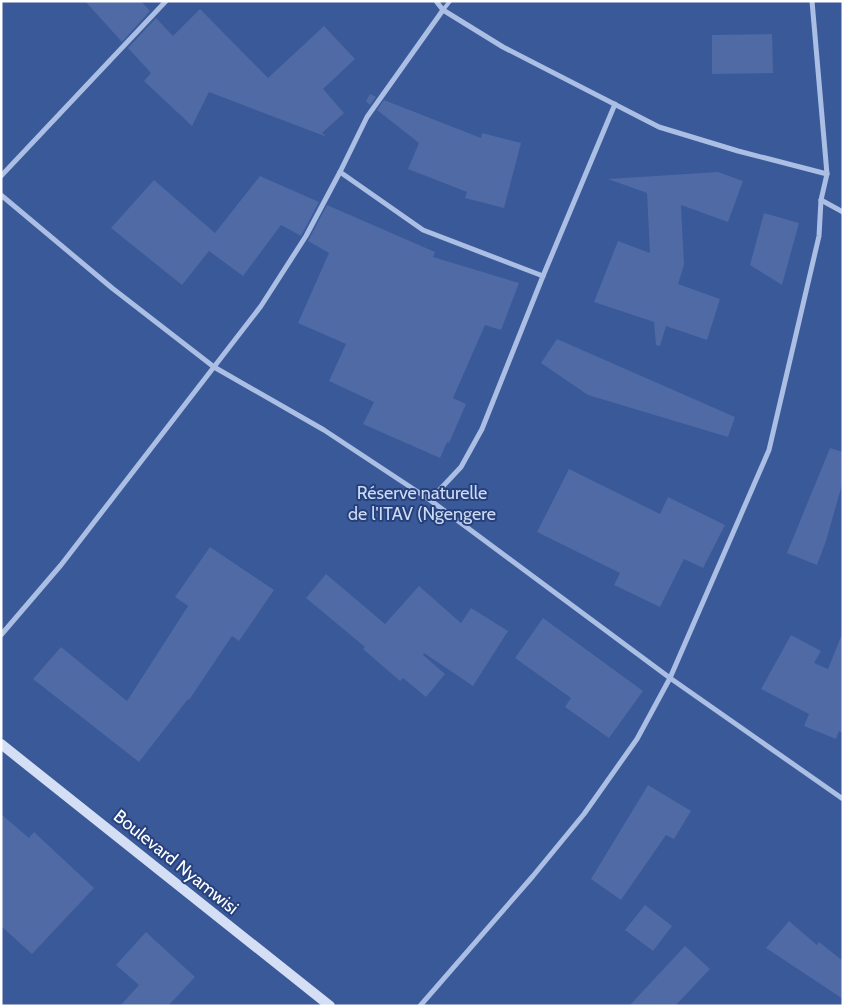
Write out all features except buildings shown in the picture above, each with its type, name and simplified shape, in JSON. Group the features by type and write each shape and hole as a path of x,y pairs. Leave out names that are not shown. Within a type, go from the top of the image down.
{"main road":[{"name":"Boulevard Nyamwisi","path":"1,744 330,1006"}],"street":[{"path":"1,176 166,1"},
{"path":"436,1 443,10 503,47 658,127 738,151 827,174"},
{"path":"420,1006 584,814 636,739 670,678 769,450 819,236 821,200 827,174 812,1"},
{"path":"1,635 60,565 261,306 306,236 368,117 443,10"},
{"path":"430,500 460,467 482,429 615,104"},
{"path":"340,172 423,230 543,276"},
{"path":"1,195 112,288 214,367 324,430 430,500 670,678 843,799"},
{"path":"821,200 843,212"}],"lane":[{"path":"443,10 450,1"}],"green space":[{"name":"Réserve naturelle de l'ITAV (Ngengere","path":"1,1 843,1 843,1006 1,1006"}]}
